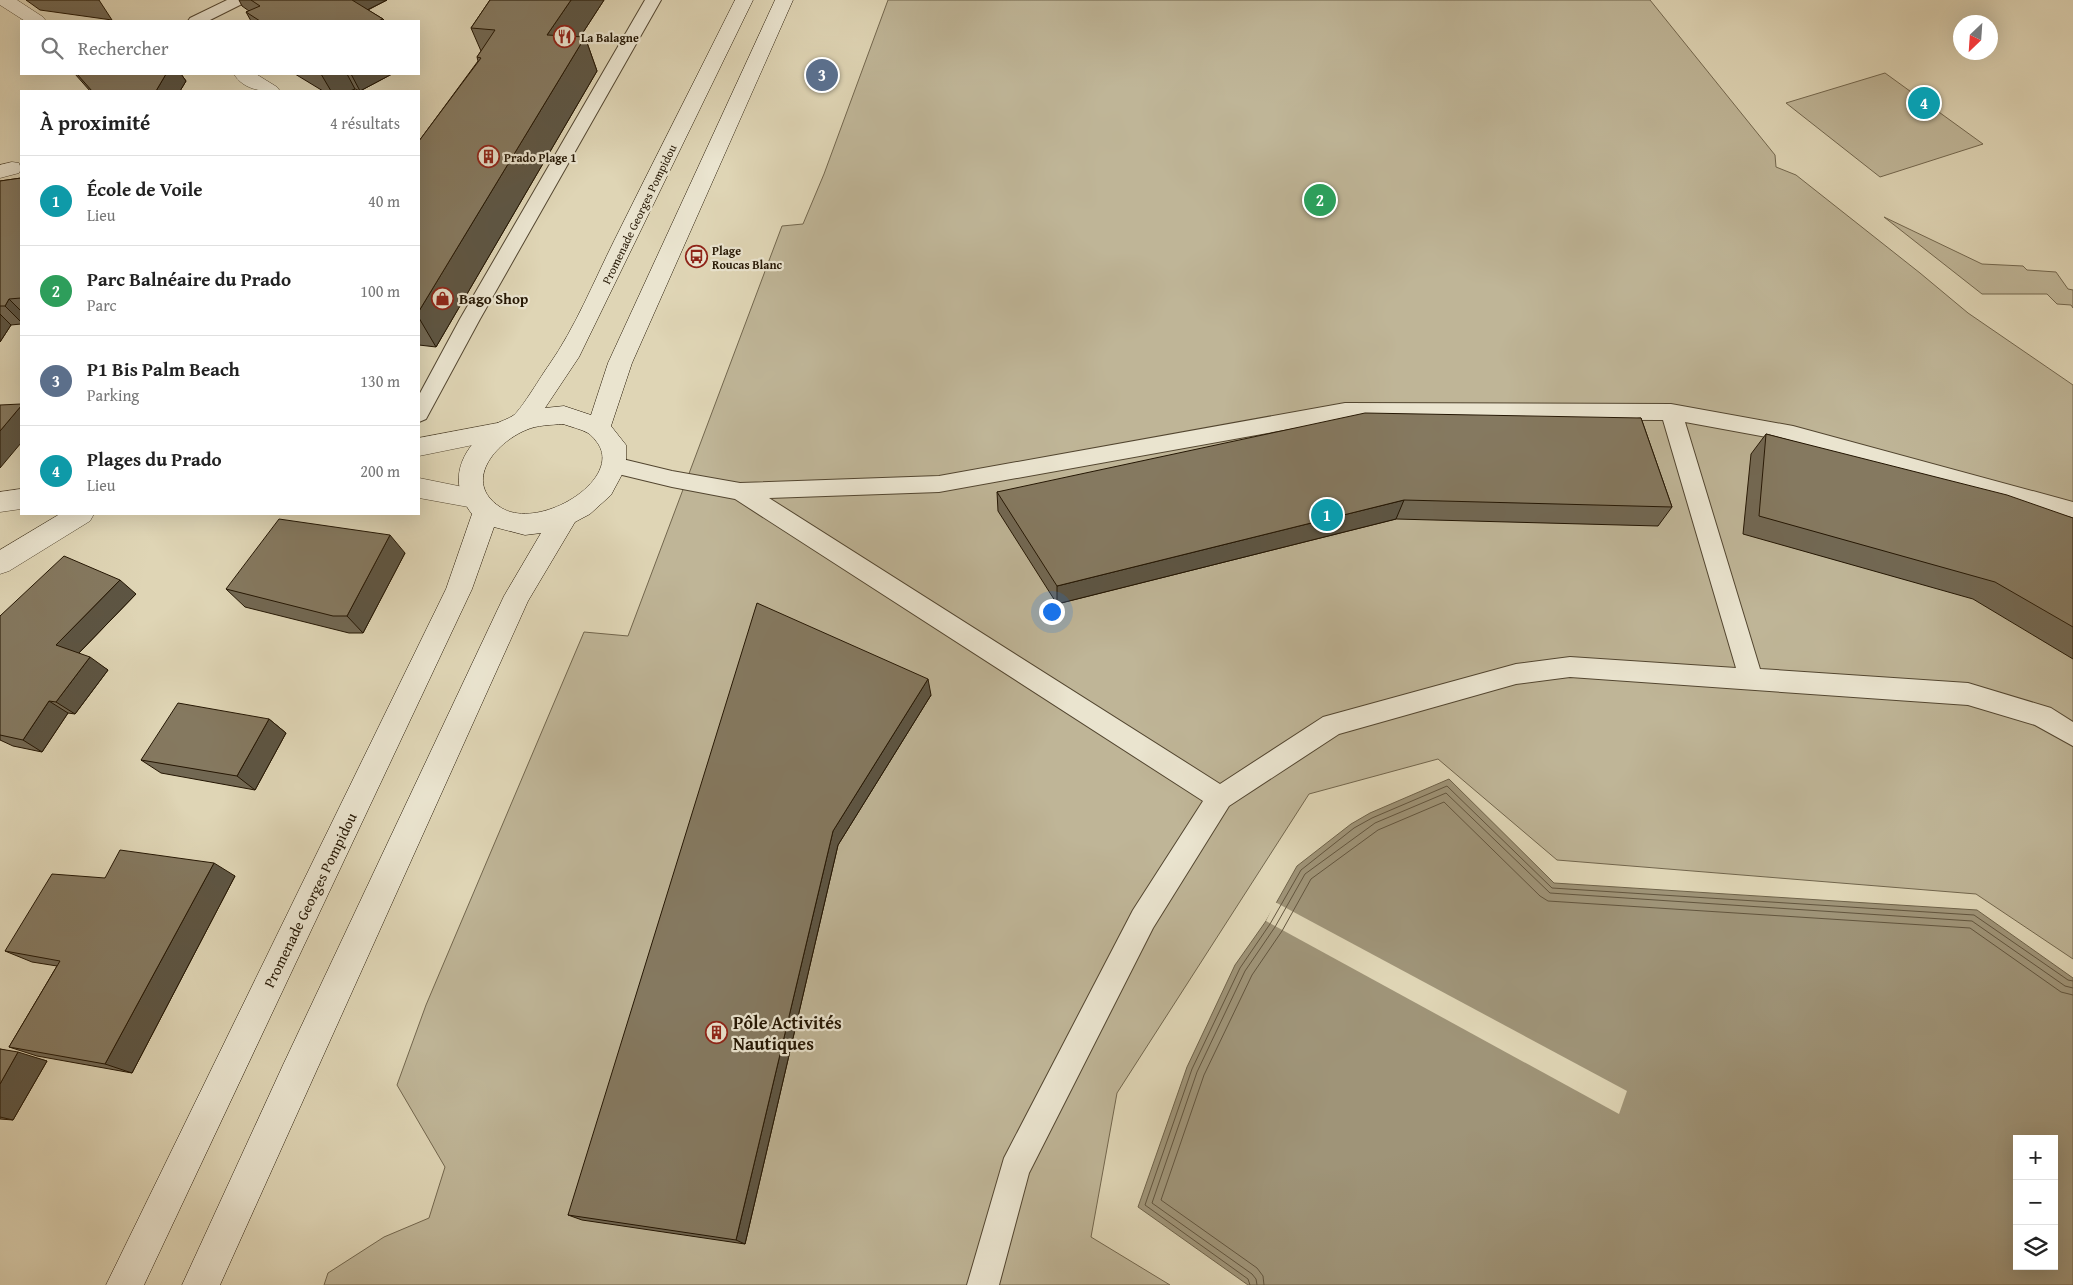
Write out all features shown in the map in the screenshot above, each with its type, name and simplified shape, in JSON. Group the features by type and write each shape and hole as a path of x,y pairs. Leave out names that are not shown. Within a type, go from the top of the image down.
{"main road":[{"path":"6,0 36,20"},
{"name":"Promenade Georges Pompidou","path":"125,1285 459,589 480,505 470,482 473,463 485,446 513,426 573,346 744,0"},
{"path":"420,488 480,505 498,519 522,524 548,521 565,516 584,506 598,494 609,480 614,465 614,451 609,437 599,426 620,363 784,0"},
{"path":"245,75 268,90"},
{"name":"Promenade Georges Pompidou","path":"513,426 544,416 564,415 584,418 599,426"},
{"path":"420,447 513,426"},
{"path":"0,502 20,499"},
{"path":"0,563 79,515"},
{"path":"201,1285 294,1077 517,596 565,516"}],"lane":[{"path":"198,20 239,0"},
{"path":"420,412 475,310 653,0"},
{"path":"614,465 672,479 740,490 939,484 1345,411 1671,412 1793,434 2073,511"},
{"path":"1671,412 1751,679"},
{"path":"740,490 1220,798"},
{"path":"983,1285 1015,1169 1143,919 1220,798 1332,725 1516,674 1570,667 1968,694 2042,716 2073,735"}],"shaded area":[{"path":"888,0 1650,0 1775,155 1776,167 1796,175 1968,313 2073,385 2073,959 1976,894 1557,860 1438,759 1309,794 1117,1093 1091,1237 1170,1285 324,1285 328,1273 384,1237 429,1218 445,1167 397,1085 426,1005 584,632 628,636 782,226 803,224 824,174"},
{"path":"1885,73 1983,144 1880,177 1786,103"},
{"path":"1884,217 1982,264 2023,266 2027,270 2056,272 2068,289 2073,290 2073,308 2071,305 2057,304 2047,294 1982,294"}],"water":[{"path":"1449,779 1554,883 1977,910 2073,978 2073,1285 1248,1285 1138,1207 1187,1067 1235,965 1266,921 1297,866 1351,824 1370,813"}],"pier":[{"path":"1275,902 1627,1091 1619,1114 1266,921"}],"building":[{"path":"251,0 352,0 383,19 258,20 246,12 260,6"},
{"name":"Prado Plage 1","path":"490,0 571,0 547,35 585,37 420,309 420,140 481,58 477,57 495,30 471,28"},
{"path":"78,75 165,75 157,90 91,90"},
{"path":"20,178 20,298 9,299 5,306 0,306 0,181"},
{"path":"20,404 20,407 0,431 0,405"},
{"path":"1365,413 1641,418 1672,507 1404,500 1057,586 997,492"},
{"path":"1766,434 2007,495 2073,518 2073,627 1995,582 1759,516"},
{"path":"279,519 390,535 347,616 333,616 226,589"},
{"path":"64,556 120,580 56,645 90,657 56,702 49,701 23,740 0,735 0,616"},
{"name":"Pôle Activités Nautiques","path":"757,603 928,679 833,831 736,1240 568,1215"},
{"path":"178,703 269,719 237,776 141,760"},
{"path":"120,850 214,863 105,1064 9,1047 60,961 5,951 52,874 105,878"},
{"path":"0,1049 18,1052 0,1084"}],"place":[{"name":"La Balagne","path":"565,37"},
{"name":"P1 Bis Palm Beach","path":"822,75"},
{"name":"Plages du Prado","path":"1924,103"},
{"name":"Prado Plage 1","path":"488,157"},
{"name":"Parc Balnéaire du Prado","path":"1320,200"},
{"name":"Plage Roucas Blanc","path":"696,257"},
{"name":"Bago Shop","path":"443,298"},
{"name":"École de Voile","path":"1327,515"},
{"name":"Pôle Activités Nautiques","path":"717,1032"}]}
